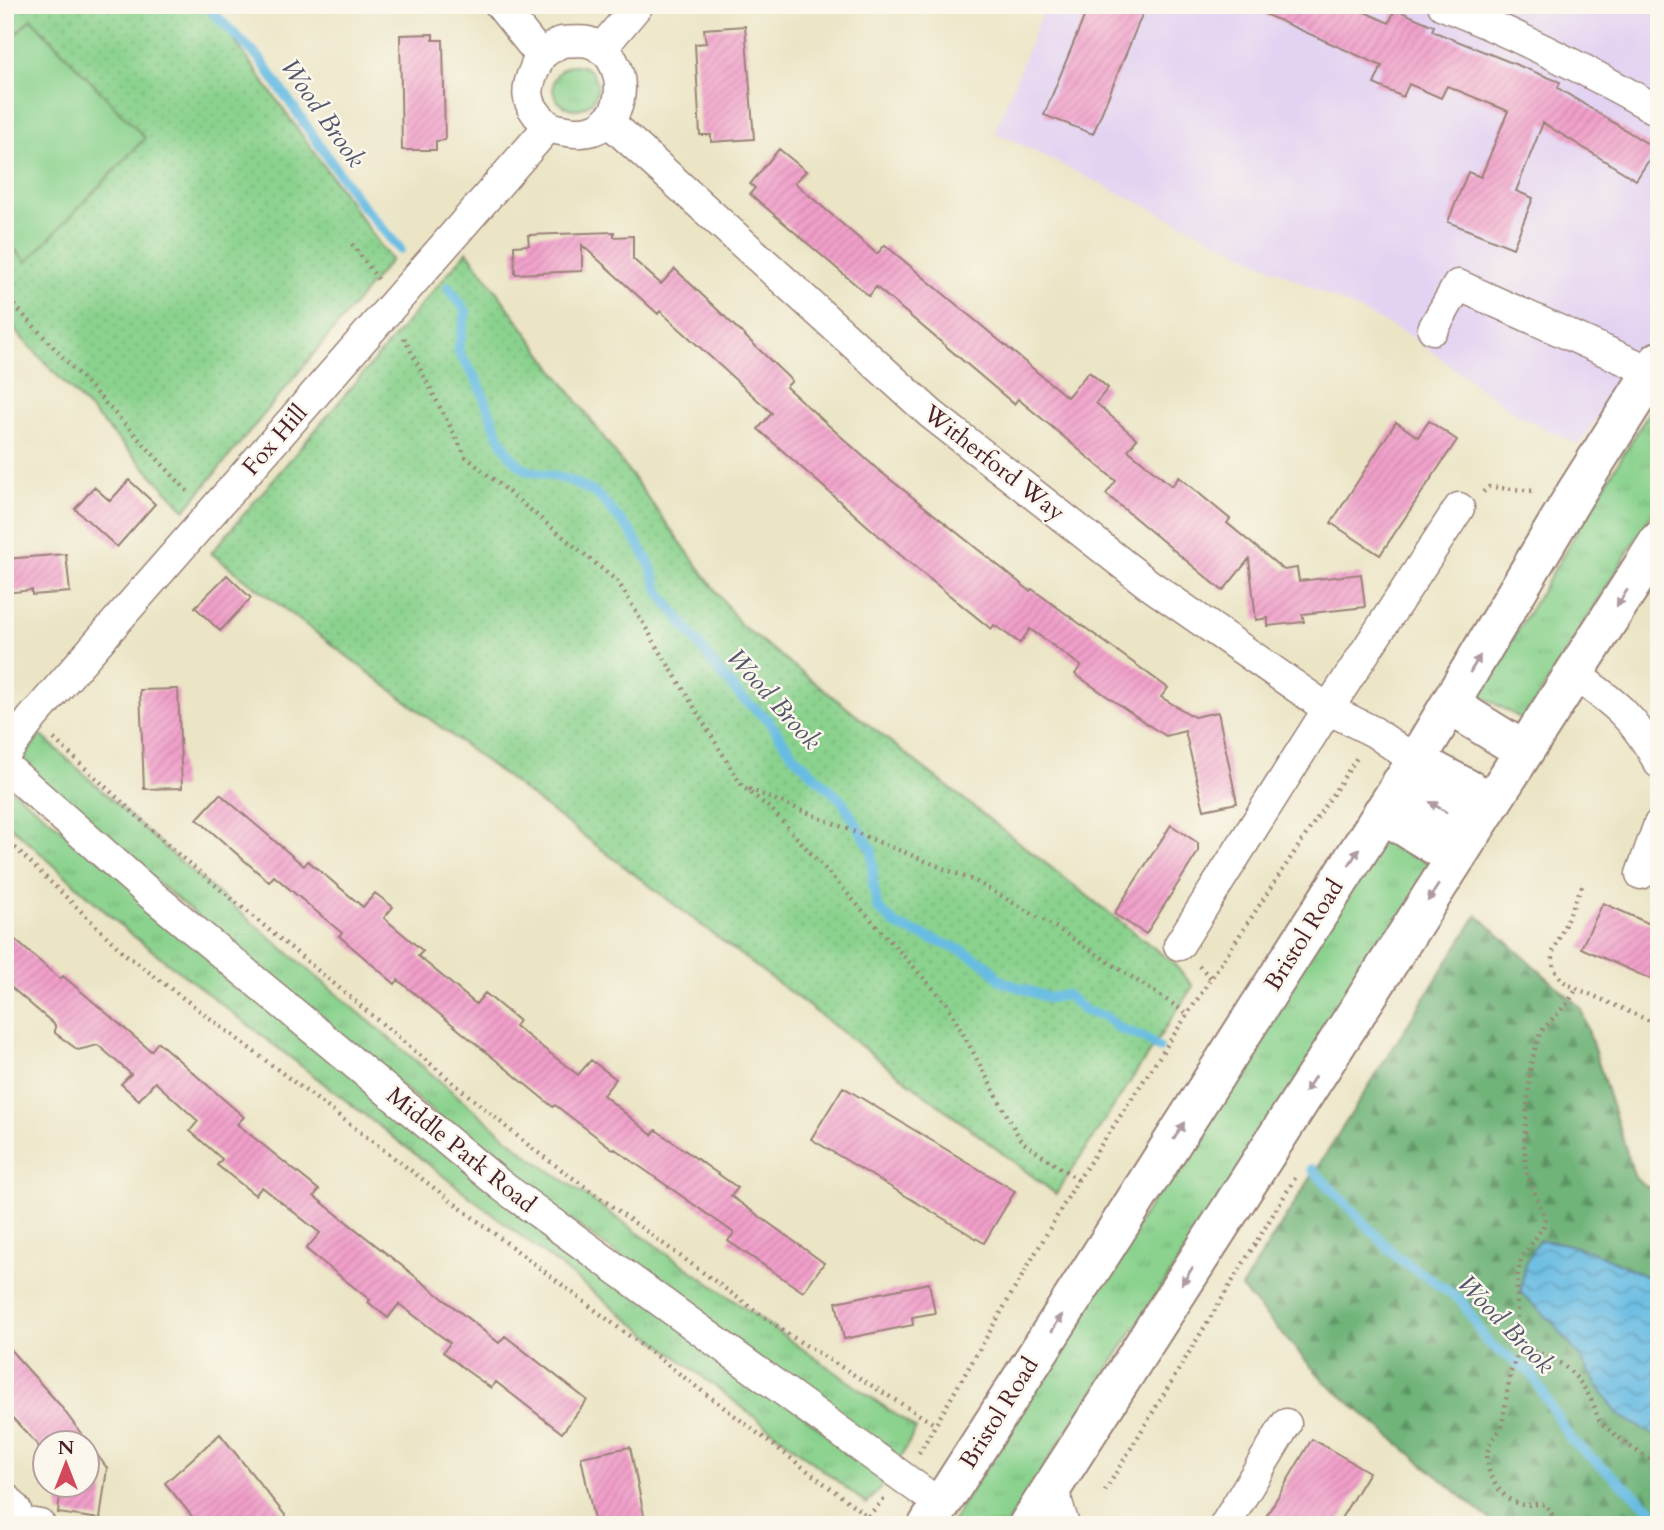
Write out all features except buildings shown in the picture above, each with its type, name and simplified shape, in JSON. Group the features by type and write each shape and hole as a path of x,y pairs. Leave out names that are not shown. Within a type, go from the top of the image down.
{"highway":[{"name":"Bristol Road","path":"935,1515 1400,786 1655,366"},
{"path":"1041,1523 1052,1486 1659,541"},
{"path":"1450,705 1524,751"},
{"path":"1400,786 1474,830"},
{"path":"1400,786 1474,830"}],"street":[{"path":"500,5 540,55"},
{"path":"601,49 638,5"},
{"path":"1443,5 1507,31 1617,86 1659,111"},
{"path":"561,42 589,42 614,62 620,79 620,102 616,111 598,130 582,133 548,127 534,112 527,88 540,55 561,42"},
{"name":"Witherford Way","path":"607,120 931,414 1147,583 1328,709 1374,732 1400,786"},
{"name":"Fox Hill","path":"5,754 32,718 548,127"},
{"path":"1433,329 1458,285 1655,366"},
{"path":"1179,946 1328,709 1459,508"},
{"path":"1574,674 1618,705 1639,728 1659,763"},
{"name":"Middle Park Road","path":"5,766 148,892 502,1186 935,1515"},
{"path":"1650,863 1659,824"},
{"path":"1225,1525 1286,1424"}],"path":[{"path":"352,244 392,306 466,457 618,582 742,786 771,808 947,1004 1021,1141 1078,1180"},
{"path":"5,295 194,499 212,512"},
{"path":"1459,508 1489,488 1575,494"},
{"path":"32,718 179,855 533,1149 789,1335 936,1425 1078,1180 1374,732"},
{"path":"742,786 977,882 1055,927 1188,1014"},
{"path":"5,838 125,954 879,1525"},
{"path":"1582,886 1553,952 1552,964 1558,977 1659,1025"},
{"path":"1562,1525 1546,1505 1519,1504 1503,1494 1494,1484 1488,1452 1491,1441 1499,1434 1502,1426 1510,1374 1520,1352 1517,1279 1521,1259 1543,1227 1545,1218 1526,1171 1524,1143 1531,1064 1540,1033 1577,988"},
{"path":"1520,1352 1537,1352 1560,1362 1576,1375 1593,1404 1598,1420 1659,1465"}],"shaded area":[{"path":"1045,5 1659,5 1659,321 1579,445 1514,413 1411,336 995,132"}],"green space":[{"path":"5,5 209,5 391,260 185,510 5,320"},
{"path":"31,19 145,138 27,262 5,239 5,45"},
{"path":"575,65 591,71 597,87 591,103 575,109 559,103 553,87 559,71"},
{"path":"467,251 741,625 1173,963 1193,986 1056,1194 211,553"},
{"path":"1659,395 1659,502 1524,720 1479,695"},
{"path":"41,735 175,857 525,1153 916,1429 897,1464 493,1162 16,765"},
{"path":"5,784 886,1481 867,1504 127,931 5,821"},
{"path":"1382,834 1436,868 1006,1525 950,1525"},
{"path":"1477,915 1581,1008 1635,1178 1659,1195 1659,1525 1496,1525 1325,1382 1241,1288"}],"water":[{"path":"1539,1240 1585,1250 1659,1283 1659,1438 1619,1415 1554,1324 1521,1293 1526,1265"}],"waterway":[{"name":"Wood Brook","path":"205,5 260,59 357,199 400,249"},
{"name":"Wood Brook","path":"448,287 466,311 458,351 478,382 499,436 511,457 526,470 569,480 597,494 630,531 649,562 660,593 718,670 741,697 767,719 795,757 842,801 872,850 877,907 896,925 963,951 986,964 1001,981 1049,998 1067,995 1085,1011 1104,1016 1120,1029 1143,1037 1159,1048"},
{"name":"Wood Brook","path":"1312,1169 1397,1257 1461,1300 1487,1342 1531,1373 1571,1440 1659,1516"}]}
